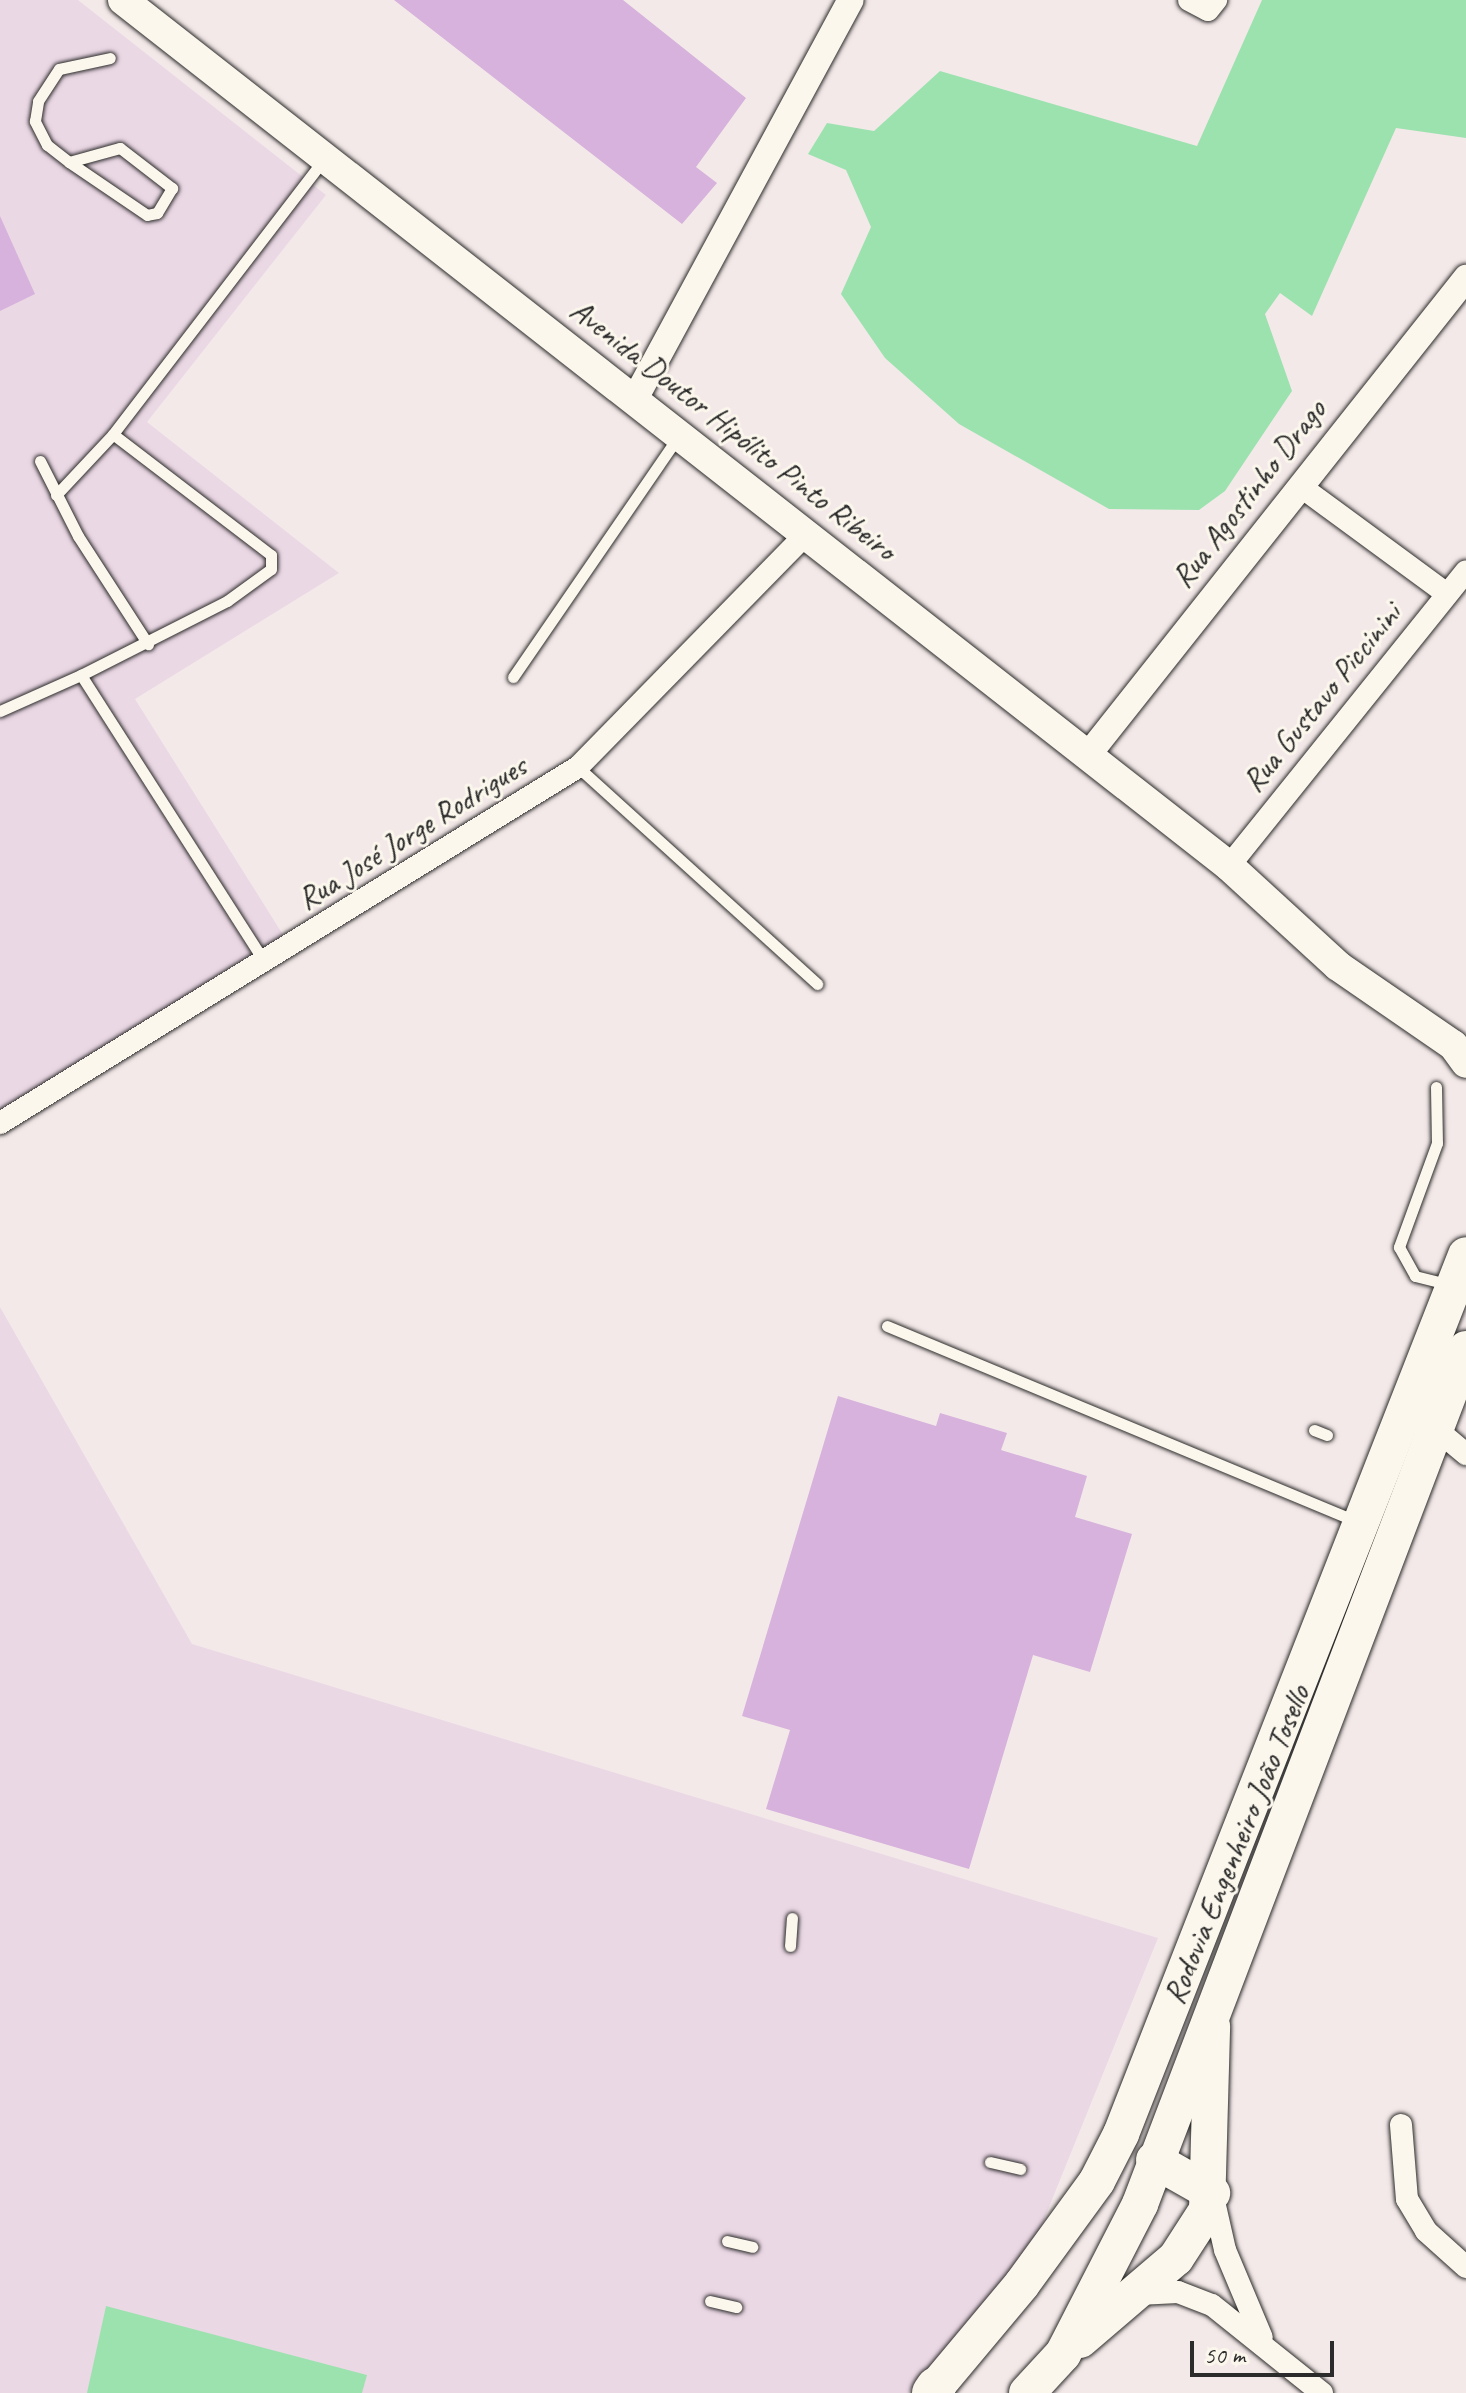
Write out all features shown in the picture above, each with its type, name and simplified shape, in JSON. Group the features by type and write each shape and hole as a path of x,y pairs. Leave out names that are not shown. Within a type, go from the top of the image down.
{"highway":[{"name":"Rodovia Engenheiro João Tosello","path":"935,2391 1022,2284 1097,2181 1121,2134 1364,1524 1461,1270"},
{"name":"Rodovia Engenheiro João Tosello","path":"1027,2393 1063,2354 1111,2271 1466,1349"},
{"path":"1063,2354 1138,2294 1199,2229 1212,2193 1212,2004"},
{"path":"1154,2160 1212,2193"}],"main road":[{"name":"Avenida Doutor Hipólito Pinto Ribeiro","path":"123,0 636,397 1229,866 1338,966 1453,1045 1466,1063"},
{"name":"Avenida Doutor Hipólito Pinto Ribeiro","path":"1294,923 1466,1032"}],"street":[{"path":"636,397 851,0"},
{"name":"Rua Agostinho Drago","path":"1088,755 1466,278"},
{"path":"1300,486 1447,594"},
{"name":"Rua José Jorge Rodrigues","path":"0,1123 265,963 578,767 807,533"},
{"name":"Rua Gustavo Piccinini","path":"1229,866 1466,571"},
{"path":"1436,1429 1466,1454"},
{"path":"1401,2125 1407,2199 1426,2231 1466,2267"},
{"path":"1212,2193 1225,2250 1264,2343"},
{"path":"1138,2294 1178,2292 1212,2305 1264,2343 1322,2393"}],"lane":[{"path":"69,162 120,148 172,188 157,213 147,215 69,162 47,145 35,121 38,101 59,69 110,58"},
{"path":"56,495 113,434 326,156"},
{"path":"513,677 681,433"},
{"path":"0,711 148,644 265,579 271,555 113,434"},
{"path":"40,461 56,495 148,644"},
{"path":"81,675 265,963"},
{"path":"578,767 817,984"},
{"path":"1436,1087 1437,1143 1399,1247 1415,1276 1461,1270"},
{"path":"887,1326 1364,1524"},
{"path":"1314,1430 1327,1435"},
{"path":"790,1946 792,1918"},
{"path":"990,2162 1020,2169"},
{"path":"727,2241 752,2247"},
{"path":"710,2301 736,2307"}],"shaded area":[{"path":"0,0 78,0 326,195 147,422 339,573 135,699 285,938 0,1112"},
{"path":"0,1307 192,1644 1158,1938 1032,2249 908,2393 0,2393"}],"green space":[{"path":"1262,0 1466,0 1466,138 1396,128 1312,316 1280,293 1265,314 1292,391 1225,491 1199,510 1109,509 959,424 885,358 841,294 871,227 846,170 808,154 827,123 874,131 940,71 1197,146"},
{"path":"106,2306 367,2375 362,2393 87,2393"}],"building":[{"path":"394,0 623,0 746,98 696,167 717,183 682,224"},
{"path":"0,216 35,294 0,311"},
{"path":"838,1396 936,1426 940,1413 1007,1433 1001,1450 1087,1476 1075,1517 1132,1534 1090,1672 1033,1655 969,1869 766,1809 790,1730 742,1716"}]}
